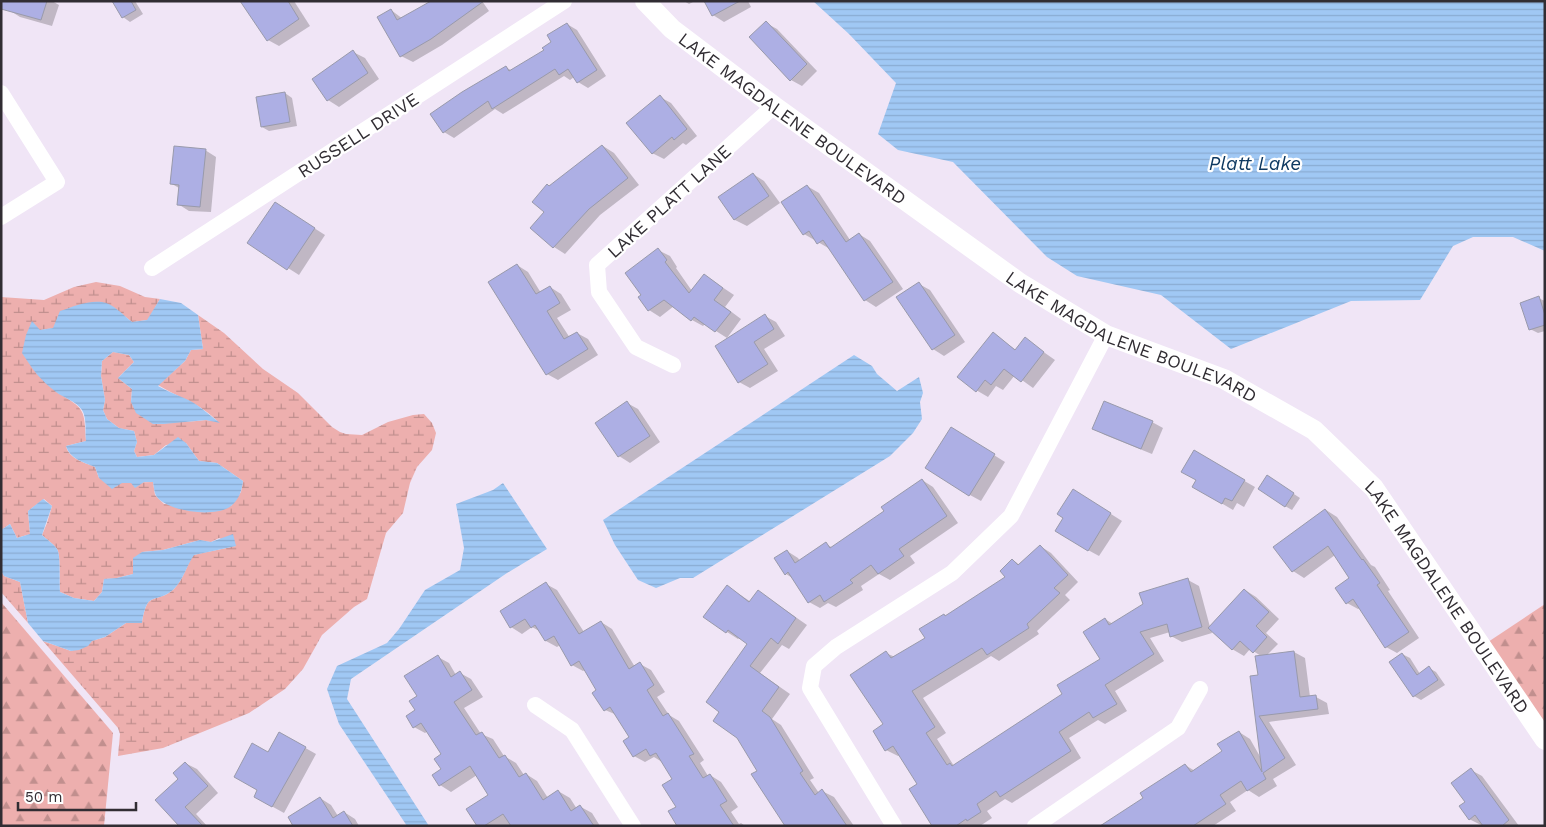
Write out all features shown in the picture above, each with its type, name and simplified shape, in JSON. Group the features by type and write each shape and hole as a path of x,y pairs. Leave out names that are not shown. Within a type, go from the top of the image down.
{"street":[{"name":"RUSSELL DRIVE","path":"152,268 564,1"},
{"name":"LAKE MAGDALENE BOULEVARD","path":"645,1 672,30 1020,283 1106,335 1224,379 1314,430 1374,488 1545,740"},
{"path":"1,93 57,182 1,217"},
{"name":"LAKE PLATT LANE","path":"674,365 636,347 599,292 598,266 774,106"},
{"path":"894,826 810,688 814,666 836,647 952,573 1011,516 1106,335"},
{"path":"1035,826 1178,728 1200,689"},
{"path":"535,705 572,730 633,826"}],"green space":[{"path":"96,282 120,286 145,297 160,299 148,320 132,322 113,307 53,328 40,330 58,393 79,407 84,416 86,441 66,446 73,457 95,467 99,478 122,483 153,482 155,495 164,504 231,506 241,492 243,481 217,463 199,461 186,443 166,445 154,455 137,457 134,451 137,442 134,431 119,428 107,419 103,410 105,400 101,376 102,361 113,352 129,355 134,362 118,378 132,389 131,402 187,422 206,420 218,422 205,410 158,385 185,361 191,350 203,349 198,315 224,333 263,369 298,393 332,427 340,432 362,435 388,422 424,414 432,423 436,433 432,450 417,467 410,483 403,513 386,533 367,599 354,607 322,635 303,669 285,689 249,713 163,748 118,756 120,734 118,728 43,641 71,651 105,637 126,623 142,623 149,601 161,597 174,589 193,555 236,546 219,538 211,542 200,540 163,550 142,552 133,574 104,579 102,592 94,601 74,598 60,592 58,552 54,545 42,535 52,506 44,499 28,511 30,534 17,538 10,524 1,530 1,297 44,300 74,287"},
{"path":"1,571 4,576 20,582 28,623 1,592"},
{"path":"1,602 113,733 104,826 1,826"},
{"path":"1545,604 1545,725 1488,642"}],"water":[{"name":"Platt Lake","path":"813,1 1545,1 1545,251 1513,237 1473,237 1453,246 1420,300 1351,301 1231,349 1161,295 1077,276 1047,257 953,162 898,150 878,134 896,83 849,34"},
{"path":"160,299 181,303 198,315 203,349 191,350 185,361 158,386 189,400 220,423 206,420 153,424 136,413 131,402 132,389 118,378 134,362 129,355 113,352 102,361 101,376 105,400 103,410 107,419 119,428 134,431 137,442 134,451 137,457 154,455 178,437 186,443 199,461 217,463 243,481 238,498 231,506 224,510 193,512 182,510 163,502 157,497 153,482 144,482 135,488 131,483 122,483 112,489 99,478 95,467 74,457 66,446 86,441 84,413 77,404 45,383 33,370 22,353 26,335 32,321 40,330 53,328 60,311 91,302 106,303 132,322 147,320"},
{"path":"854,355 872,366 877,374 897,391 919,377 923,393 920,402 922,419 913,433 890,456 693,578 680,578 656,588 638,580 615,545 603,520"},
{"path":"503,483 547,549 507,573 351,679 347,699 429,826 407,826 339,724 327,689 337,666 387,643 399,629 425,590 460,570 464,548 456,504 493,490"},
{"path":"43,499 52,506 42,535 54,545 58,552 60,592 74,598 94,601 102,592 104,579 133,574 133,558 142,552 163,550 200,540 211,542 233,534 236,546 194,555 174,589 161,597 149,601 142,623 126,623 105,637 92,641 88,646 71,651 43,641 28,623 20,582 4,576 1,571 1,530 10,524 17,538 30,534 28,511"}],"building":[{"path":"1,1 47,1 41,20 1,9"},
{"path":"112,1 131,1 136,10 122,18"},
{"path":"240,1 288,1 299,19 267,41"},
{"path":"431,1 484,1 431,39 400,57 377,17 391,9 397,20"},
{"path":"704,1 740,1 712,16"},
{"path":"766,21 807,64 790,81 749,37"},
{"path":"567,23 597,70 577,83 568,69 559,75 555,69 492,109 488,101 443,133 430,114 462,92 506,66 509,71 544,50 542,48 551,42 547,35"},
{"path":"353,50 368,73 327,101 312,79"},
{"path":"285,92 290,122 261,127 256,97"},
{"path":"660,95 687,129 674,140 672,137 652,154 626,123"},
{"path":"602,145 628,178 589,209 553,248 530,228 544,212 532,202 547,184 549,186"},
{"path":"174,146 206,149 200,207 177,205 179,185 170,184"},
{"path":"753,173 769,196 734,220 718,197"},
{"path":"807,185 846,242 859,233 893,282 864,301 823,240 817,244 809,231 803,235 781,202"},
{"path":"275,202 315,228 287,270 247,243"},
{"path":"658,248 667,260 665,262 689,293 704,274 723,288 714,300 731,312 715,332 694,317 691,321 664,300 648,311 638,297 641,295 625,273"},
{"path":"517,264 536,294 550,286 560,303 547,311 564,339 577,332 588,349 546,375 488,282"},
{"path":"919,282 955,335 932,350 896,297"},
{"path":"1539,296 1545,315 1545,325 1529,330 1520,303"},
{"path":"765,314 774,329 754,342 768,364 738,383 715,346"},
{"path":"993,332 1015,350 1025,337 1044,352 1021,382 1004,369 991,385 985,380 976,392 957,377"},
{"path":"627,401 650,436 618,457 595,423"},
{"path":"1104,401 1153,421 1141,449 1092,429"},
{"path":"951,427 995,454 969,496 925,468"},
{"path":"1194,450 1245,480 1232,501 1225,498 1222,504 1192,487 1196,480 1181,472"},
{"path":"1267,475 1294,493 1285,507 1258,489"},
{"path":"922,479 947,516 899,549 904,556 878,574 871,565 850,580 853,583 824,602 820,595 808,603 788,572 785,575 774,558 787,550 795,563 826,542 830,548 884,511 881,507"},
{"path":"1073,489 1111,513 1088,551 1055,531 1063,518 1057,514"},
{"path":"1325,509 1380,583 1377,585 1409,632 1385,648 1353,599 1346,604 1335,588 1349,578 1328,546 1292,572 1273,547"},
{"path":"1040,545 1068,575 1054,588 1060,593 1027,624 1029,628 987,655 982,648 912,691 935,727 926,733 947,765 950,763 952,766 1062,694 1057,685 1100,659 1083,632 1105,618 1109,625 1143,604 1139,593 1188,578 1202,627 1170,637 1167,624 1140,632 1154,654 1105,685 1117,704 1093,718 1089,712 1059,732 1071,751 1000,797 996,791 977,804 981,812 967,821 966,819 956,826 932,826 909,789 917,784 893,746 885,751 873,731 883,724 850,675 886,651 891,658 925,638 919,629 944,614 945,616 1005,577 1000,571 1012,559 1018,565"},
{"path":"546,582 579,634 601,621 629,669 640,662 654,685 647,690 663,716 668,713 694,754 689,756 703,778 710,774 727,801 720,805 734,826 677,826 668,811 676,807 662,785 672,779 656,753 650,756 646,749 633,757 623,741 629,737 610,707 604,711 592,693 596,690 579,661 571,666 554,636 545,641 535,625 531,628 525,619 510,628 500,611"},
{"path":"727,585 749,602 758,590 796,618 778,644 771,638 750,666 779,687 762,711 770,717 803,771 800,773 815,795 822,789 847,826 785,826 751,774 757,771 737,738 713,721 719,712 706,702 747,644 728,630 726,633 703,617"},
{"path":"1244,589 1269,612 1256,626 1267,637 1253,653 1240,641 1232,650 1208,628"},
{"path":"1294,651 1300,697 1316,695 1318,709 1259,716 1285,758 1263,773 1266,779 1247,791 1241,781 1220,795 1226,804 1193,826 1100,826 1143,798 1140,793 1185,764 1191,772 1222,751 1217,744 1239,731 1262,772 1250,676 1258,675 1255,656"},
{"path":"1402,653 1417,675 1429,666 1438,680 1413,697 1389,662"},
{"path":"438,655 451,677 460,671 472,690 454,702 476,735 482,732 499,758 505,755 519,777 526,773 543,800 558,790 571,811 580,805 594,826 511,826 503,814 484,826 477,826 466,809 488,795 470,766 439,786 432,775 441,769 434,759 441,754 421,723 413,728 406,716 415,710 409,701 417,696 404,676"},
{"path":"279,732 306,747 272,807 254,797 257,790 234,777 252,743 268,752"},
{"path":"185,762 208,786 185,807 203,826 179,826 155,800 178,779 173,773"},
{"path":"1471,768 1509,820 1502,826 1483,826 1475,815 1469,820 1459,806 1465,802 1451,783"},
{"path":"320,797 333,818 344,811 353,826 293,826 288,817"}]}
